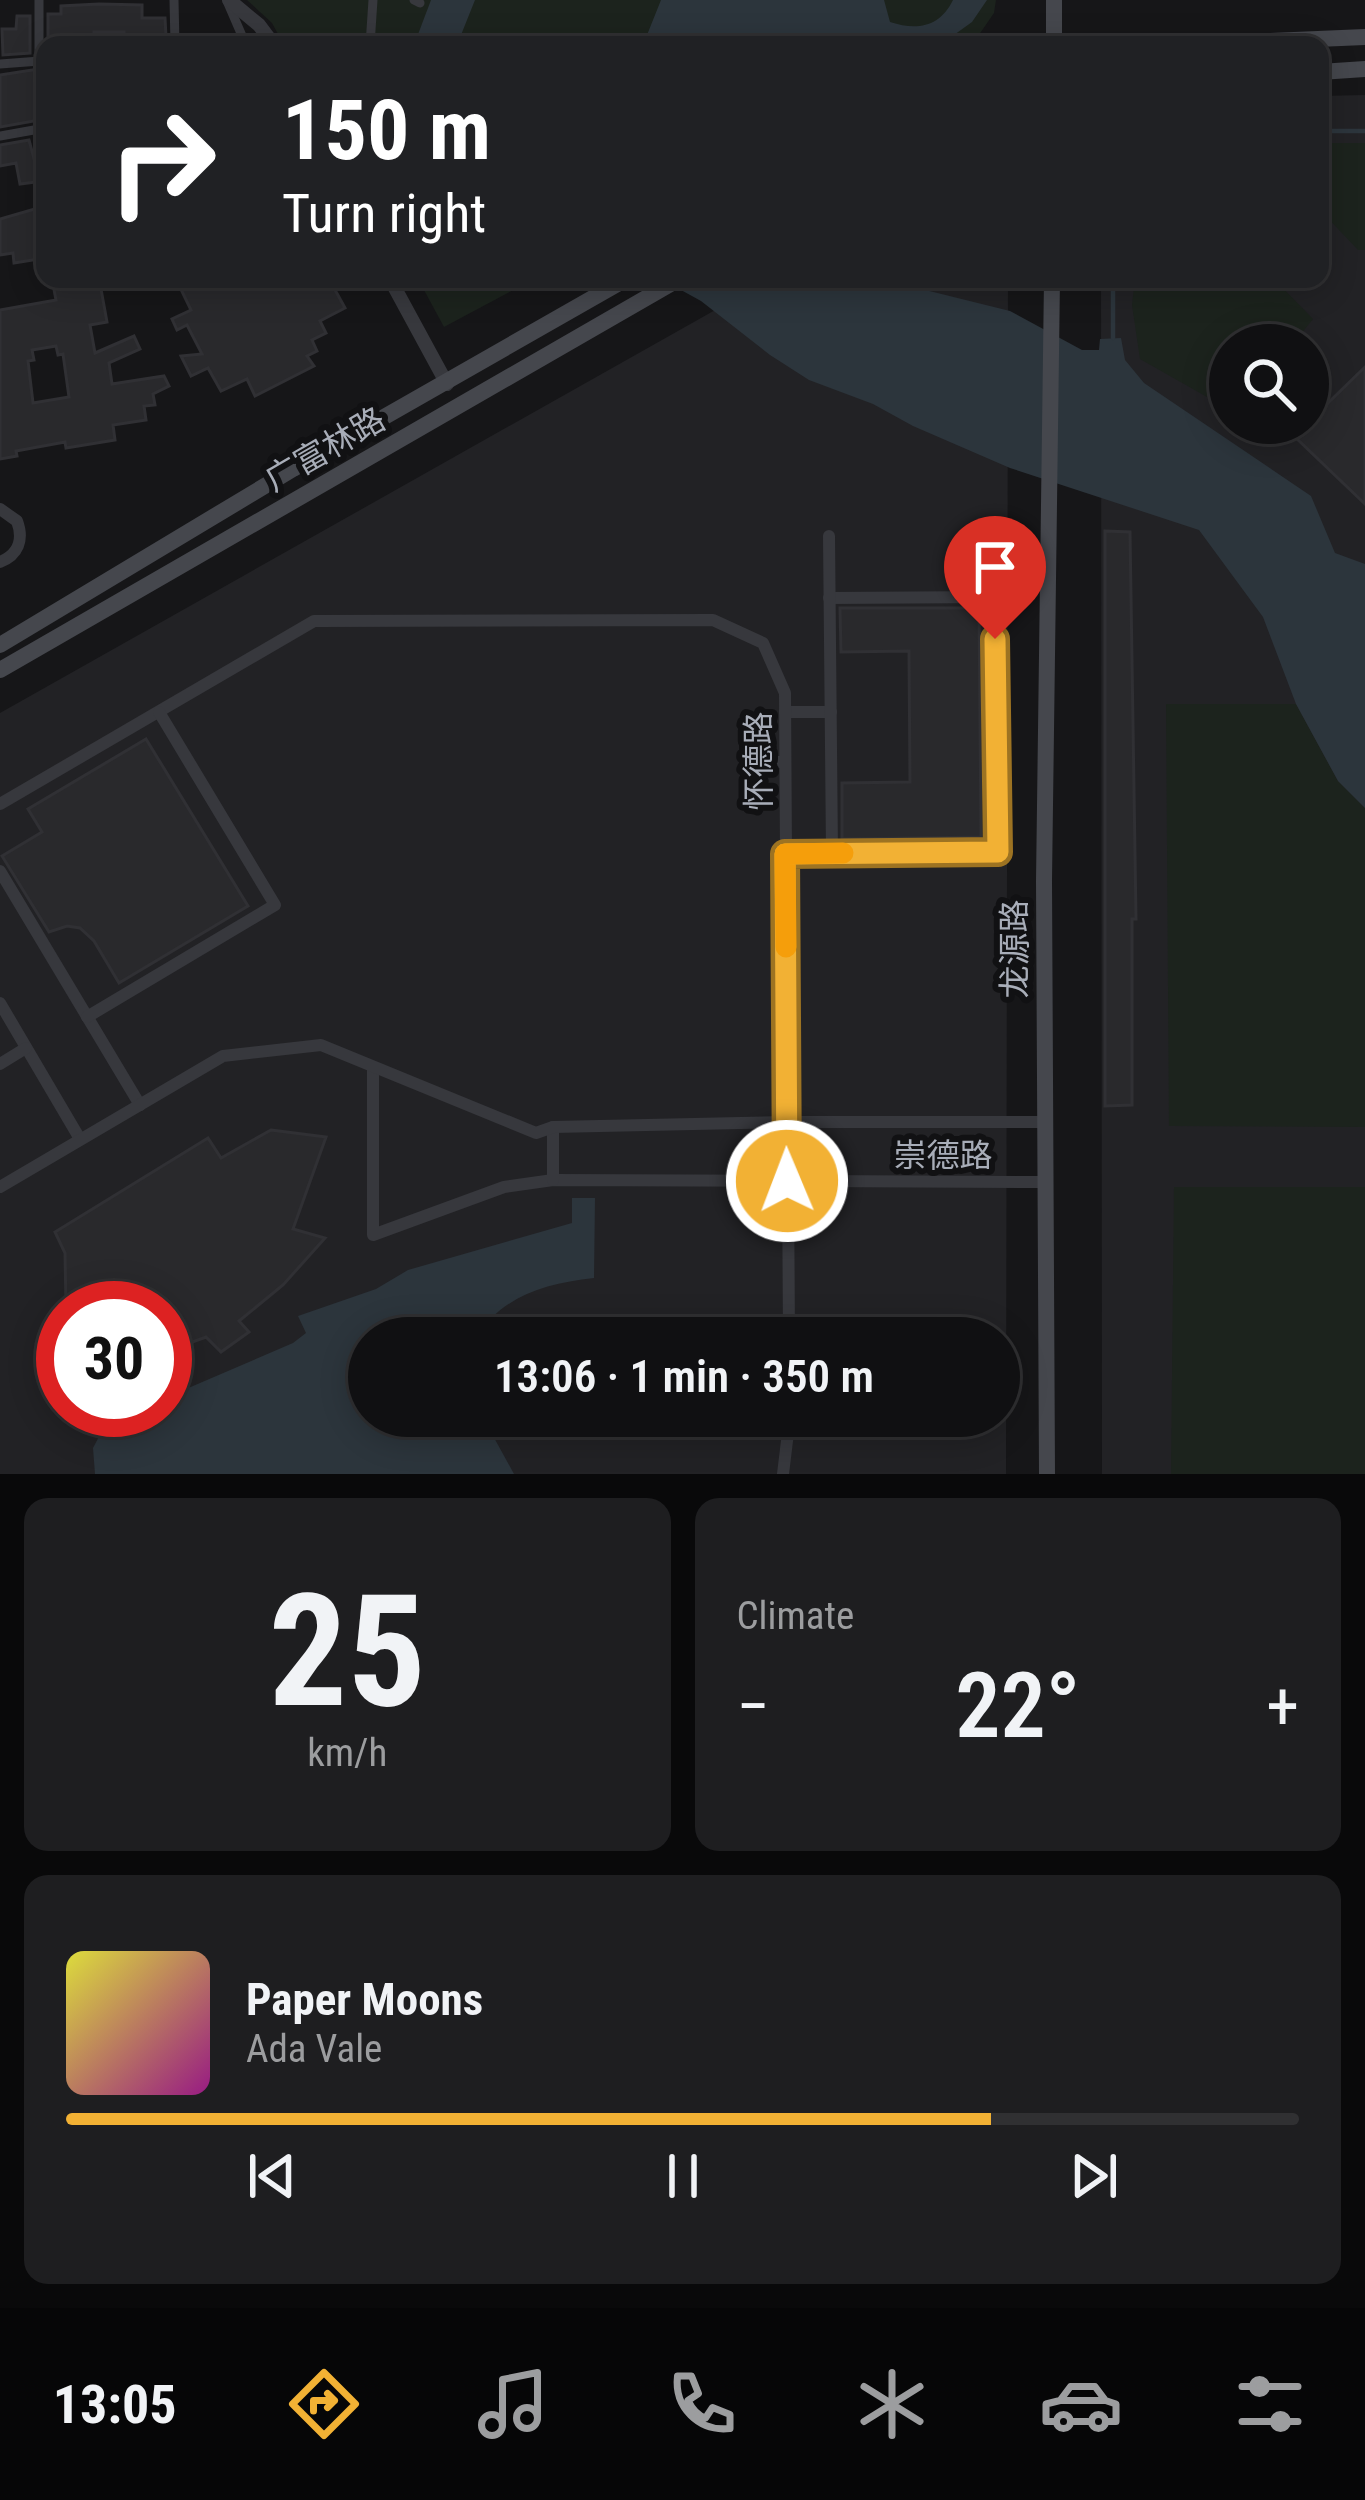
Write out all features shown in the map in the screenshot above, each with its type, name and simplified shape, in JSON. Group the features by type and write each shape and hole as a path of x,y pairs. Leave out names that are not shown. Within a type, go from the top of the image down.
{"main road":[{"path":"1054,0 1054,36"},
{"path":"1329,39 1365,37"},
{"path":"1329,71 1365,69"},
{"name":"广富林路","path":"0,645 293,469 611,288"},
{"name":"广富林路","path":"0,670 663,288"},
{"name":"龙源路","path":"1047,1474 1044,880 1052,288"}],"street":[{"path":"38,0 40,36"},
{"path":"175,0 175,36"},
{"path":"228,0 242,36"},
{"path":"228,0 267,36"},
{"path":"371,36 373,0"},
{"path":"0,64 36,61"},
{"path":"0,136 36,130"},
{"path":"395,288 447,383"},
{"path":"0,509 17,521 21,539 12,556 0,562"},
{"path":"829,536 832,853"},
{"path":"785,854 998,852 995,597 829,598"},
{"name":"怀德路","path":"159,712 314,621 713,620 763,643 785,693 789,1317"},
{"path":"0,804 159,712 275,905 88,1017"},
{"path":"785,712 831,712"},
{"path":"755,762 785,762"},
{"path":"0,871 140,1105"},
{"path":"0,1003 80,1139"},
{"name":"崇德路","path":"0,1187 223,1056 321,1046 536,1132 553,1127 786,1122 1045,1122"},
{"path":"0,1064 26,1048"},
{"name":"崇德路","path":"373,1069 373,1235 504,1187 553,1180 1045,1182"},
{"path":"553,1127 553,1180"},
{"path":"784,1474 788,1437"}],"shaded area":[{"path":"247,0 996,0 994,13 978,36 279,36"},
{"path":"431,0 475,0 461,36 417,36"},
{"path":"661,0 884,0 890,22 909,26 934,21 953,0 987,0 972,22 953,36 647,36"},
{"path":"1365,95 1365,1474 1102,1474 1101,288 1329,288 1329,96"},
{"path":"1329,143 1365,143 1365,250 1358,250 1329,219"},
{"path":"423,288 517,288 444,327"},
{"path":"677,288 917,288 1010,311 1082,350 1099,350 1100,339 1121,338 1125,360 1144,383 1209,427 1209,444 1234,444 1311,496 1335,553 1365,564 1365,808 1338,781 1296,704 1263,617 1199,530 1010,468 873,404 809,380"},
{"path":"754,288 1008,288 1006,1317 348,1317 348,1437 1006,1437 1006,1474 0,1474 0,713"},
{"path":"1134,288 1283,288 1313,319 1309,324 1209,324 1209,398 1140,359"},
{"path":"1166,704 1296,704 1338,781 1365,808 1365,1127 1169,1126"},
{"path":"1174,1187 1365,1187 1365,1474 1171,1474"},
{"path":"572,1198 595,1198 594,1278 527,1294 492,1317 348,1317 348,1437 494,1437 514,1474 95,1474 93,1448 99,1437 192,1437 192,1386 293,1343 306,1333 298,1316 376,1289 408,1270 572,1223"}],"building":[{"path":"142,5 142,18 165,18 166,36 94,32 94,36 48,36 48,14 61,14 61,6"},
{"path":"17,16 30,16 30,53 3,55 2,29 16,29"},
{"path":"36,69 36,121 0,127 0,75"},
{"path":"29,140 36,159 36,182 20,184 16,163 0,166 0,145"},
{"path":"36,209 36,259 14,263 13,253 0,255 0,219"},
{"path":"54,288 107,288 101,289 107,322 90,325 95,353 134,336 140,349 109,363 112,384 164,376 169,386 153,394 155,405 144,406 146,420 113,425 115,440 66,448 65,442 16,451 17,456 0,459 0,310 56,300","holes":["56,346 58,355 63,354 69,397 33,403 28,361 34,360 32,350"]},
{"path":"180,288 334,288 345,308 320,321 326,333 312,340 317,351 307,356 314,366 255,396 247,379 221,391 208,368 191,376 181,356 202,354 187,325 177,330 172,319 191,310"},
{"path":"1365,367 1365,504 1302,444 1329,444 1329,402"},
{"path":"1105,531 1130,532 1136,919 1132,919 1132,1105 1105,1106"},
{"path":"840,608 979,608 981,837 842,839 842,783 910,782 909,651 841,652"},
{"path":"146,739 248,906 119,983 94,941 80,928 67,926 49,932 2,856 42,832 28,809"},
{"path":"271,1130 326,1137 293,1229 325,1238 283,1285 239,1321 249,1332 221,1352 206,1337 192,1342 192,1281 66,1281 65,1253 55,1232 208,1138 221,1158"}],"waterway":[{"path":"1329,131 1365,131"},
{"path":"1113,288 1113,338"}],"slow traffic":[{"path":"786,947 785,854 843,853"}],"route":[{"path":"787,1181 785,854 998,852 995,639"}]}
